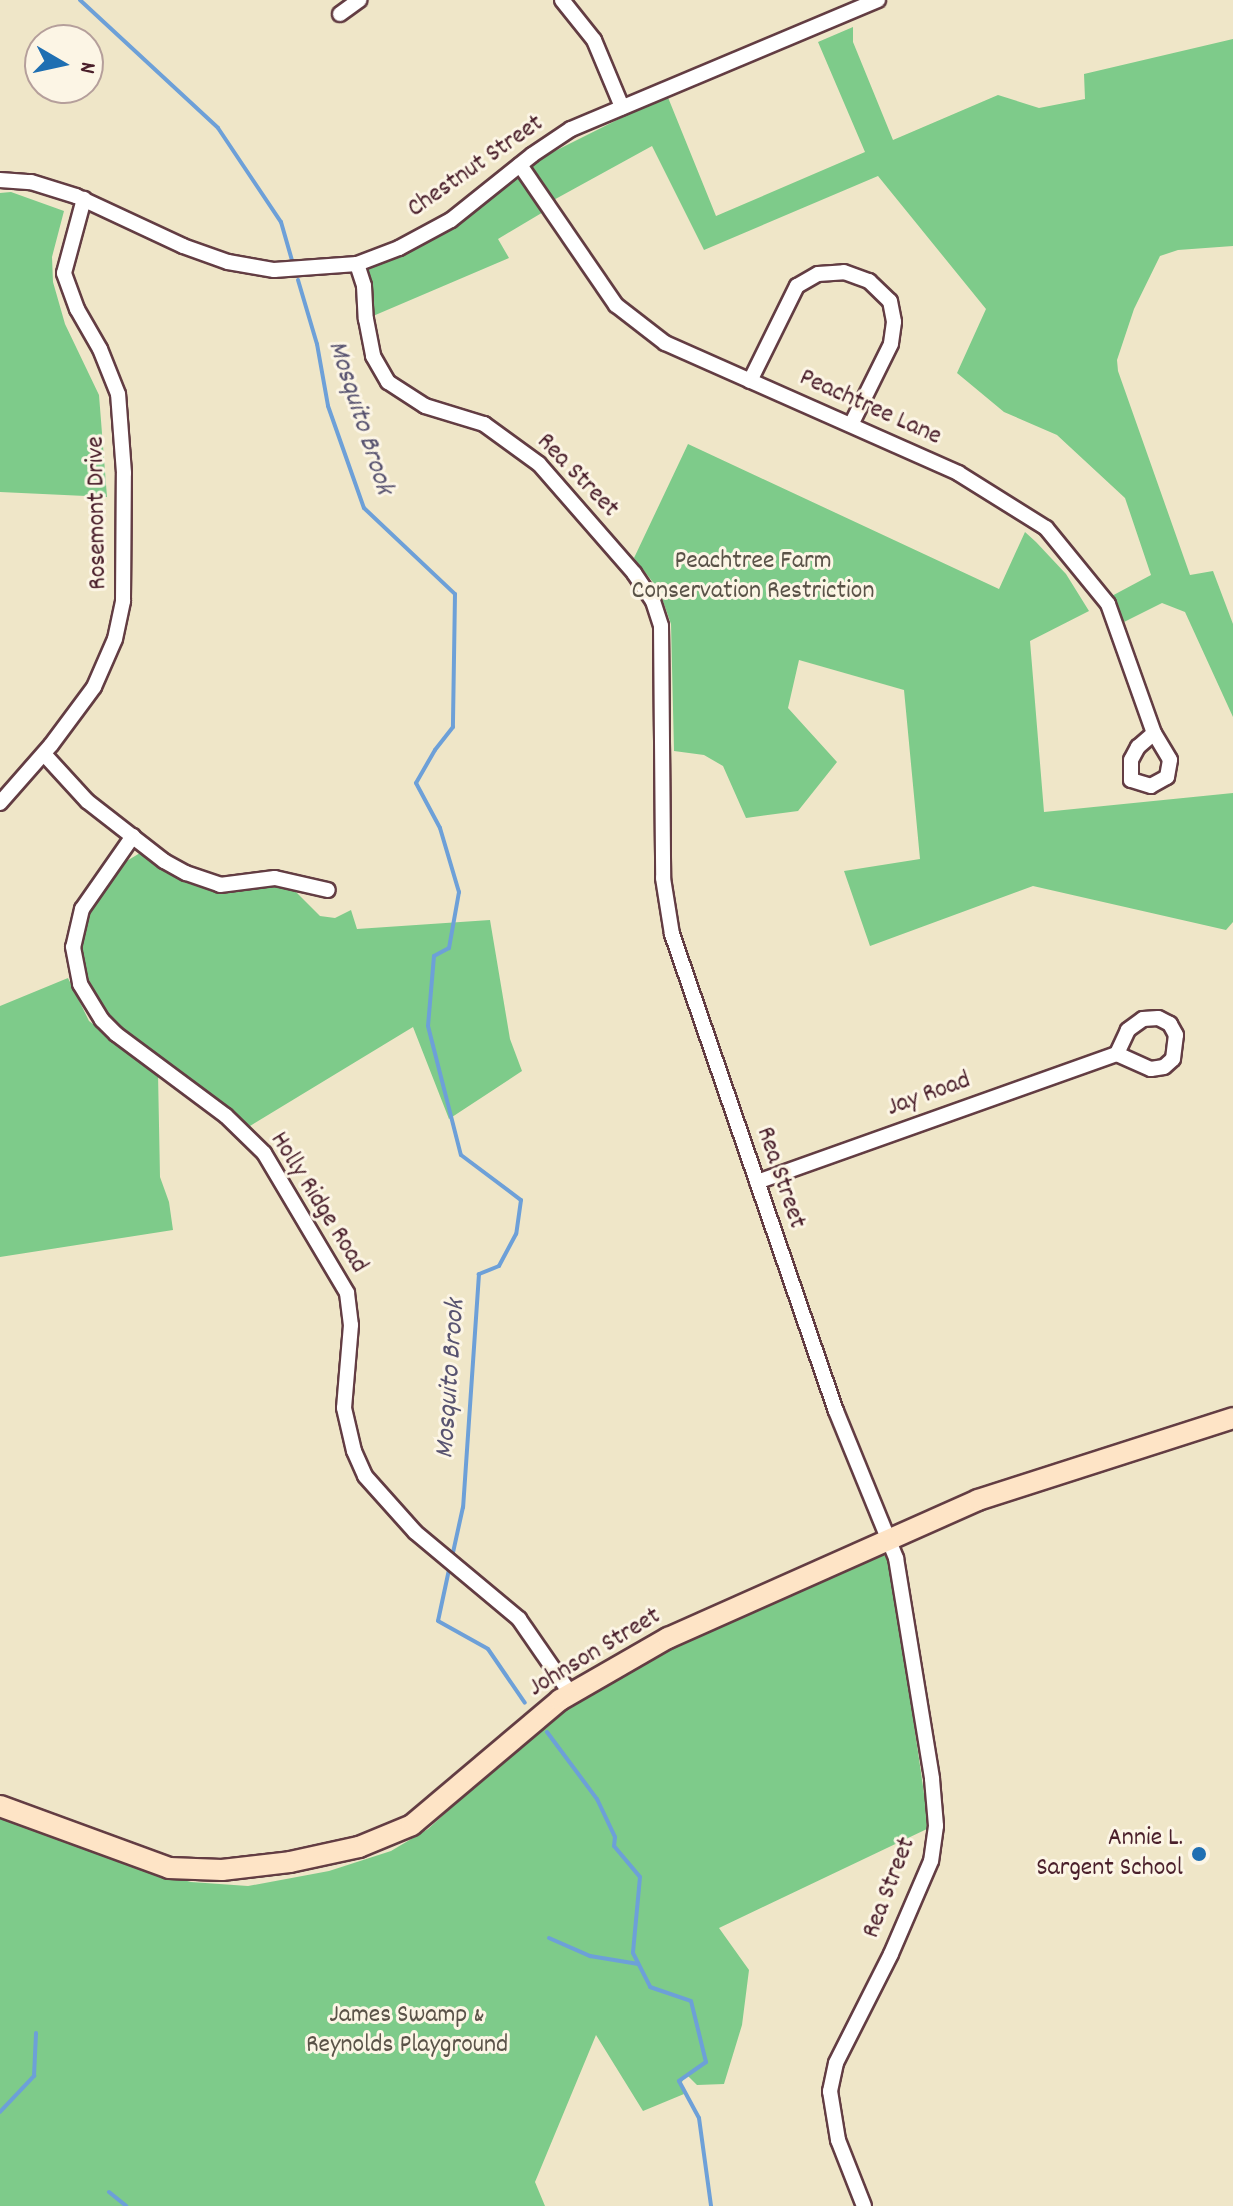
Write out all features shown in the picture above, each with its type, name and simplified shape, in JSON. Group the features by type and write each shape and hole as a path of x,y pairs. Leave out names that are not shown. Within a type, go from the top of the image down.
{"street":[{"path":"340,14 359,0"},
{"path":"562,0 594,40 622,107"},
{"name":"Chestnut Street","path":"0,180 31,182 84,199 183,246 228,262 274,270 357,264 399,248 451,220 571,129 878,0"},
{"name":"Peachtree Lane","path":"520,165 616,305 665,343 958,473 1046,528 1108,604 1154,733"},
{"name":"Rosemont Drive","path":"0,803 44,754 94,687 115,639 123,601 124,473 118,394 100,349 77,309 64,273 84,199"},
{"name":"Rea Street","path":"357,264 364,286 373,356 388,382 425,406 484,424 539,464 634,573 653,601 662,639 662,835 667,905 687,982 836,1411 889,1538 899,1574 932,1779 936,1837 924,1882 836,2063 830,2091 838,2140 864,2206"},
{"path":"750,381 797,286 818,274 844,272 869,281 890,301 894,322 891,344 851,425"},
{"path":"44,754 87,801 164,861 202,880 220,885 275,878 328,890"},
{"name":"Holly Ridge Road","path":"133,836 82,909 73,947 80,984 97,1013 116,1034 226,1116 264,1153 347,1293 351,1325 343,1393 354,1451 365,1476 391,1510 519,1619 570,1693"},
{"name":"Jay Road","path":"757,1182 1117,1054"},
{"name":"Johnson Street","path":"0,1806 169,1868 222,1870 290,1862 359,1847 412,1825 524,1728 570,1693 668,1638 889,1538 1002,1491 1233,1418"}],"green space":[{"path":"853,27 853,42 893,140 998,95 1039,108 1085,99 1084,74 1233,39 1233,246 1178,250 1160,256 1134,309 1117,360 1118,371 1190,575 1213,571 1233,624 1233,717 1185,612 1162,603 1122,623 1108,598 1151,575 1125,498 1057,435 1004,412 957,373 986,309 878,176 704,250 652,146 550,202 525,166 667,95 716,216 865,152 818,42"},
{"path":"520,165 550,208 498,239 509,258 366,319 357,264 399,248"},
{"path":"11,192 64,211 52,257 53,282 65,324 99,395 107,497 0,492 0,193"},
{"name":"Peachtree Farm Conservation Restriction","path":"688,444 999,589 1025,532 1066,574 1089,611 1030,641 1044,812 1233,793 1233,922 1226,930 1033,886 870,946 844,871 920,859 904,690 799,660 788,708 837,762 798,811 746,818 723,766 704,755 674,751 671,624 659,590 634,558"},
{"path":"140,853 190,884 212,890 230,892 280,885 291,887 320,916 335,918 351,910 357,929 490,920 510,1039 522,1071 449,1119 413,1027 250,1126 120,1028 101,1004 83,968 80,949 91,908 125,862"},
{"path":"68,978 89,1021 158,1073 160,1177 169,1202 173,1230 0,1257 0,1006"},
{"name":"James Swamp & Reynolds Playground","path":"879,1553 890,1558 929,1828 719,1928 749,1970 742,2025 724,2084 697,2085 686,2074 681,2084 684,2094 643,2111 596,2035 535,2182 545,2206 0,2206 0,1818 129,1866 191,1882 248,1886 329,1871 391,1851 428,1829 562,1707 626,1669"}],"waterway":[{"name":"Mosquito Brook","path":"80,0 218,128 281,222 292,260"},
{"name":"Mosquito Brook","path":"298,280 317,344 328,406 364,508 455,594 453,727 416,783 440,828 459,892 449,948 434,956 428,1026 461,1155 521,1200 516,1234 499,1266 479,1274 463,1507 452,1557"},
{"name":"Mosquito Brook","path":"450,1565 438,1621 488,1649 525,1703"},
{"name":"Mosquito Brook","path":"547,1732 597,1799 615,1837 614,1846 640,1877 633,1953 650,1987 691,2001 706,2062 679,2081 699,2118 711,2206"},
{"path":"549,1938 590,1956 638,1964"},
{"path":"0,2112 34,2076 36,2033"},
{"path":"109,2192 126,2206"}],"place":[{"name":"Annie L. Sargent School","path":"1199,1854"}]}
